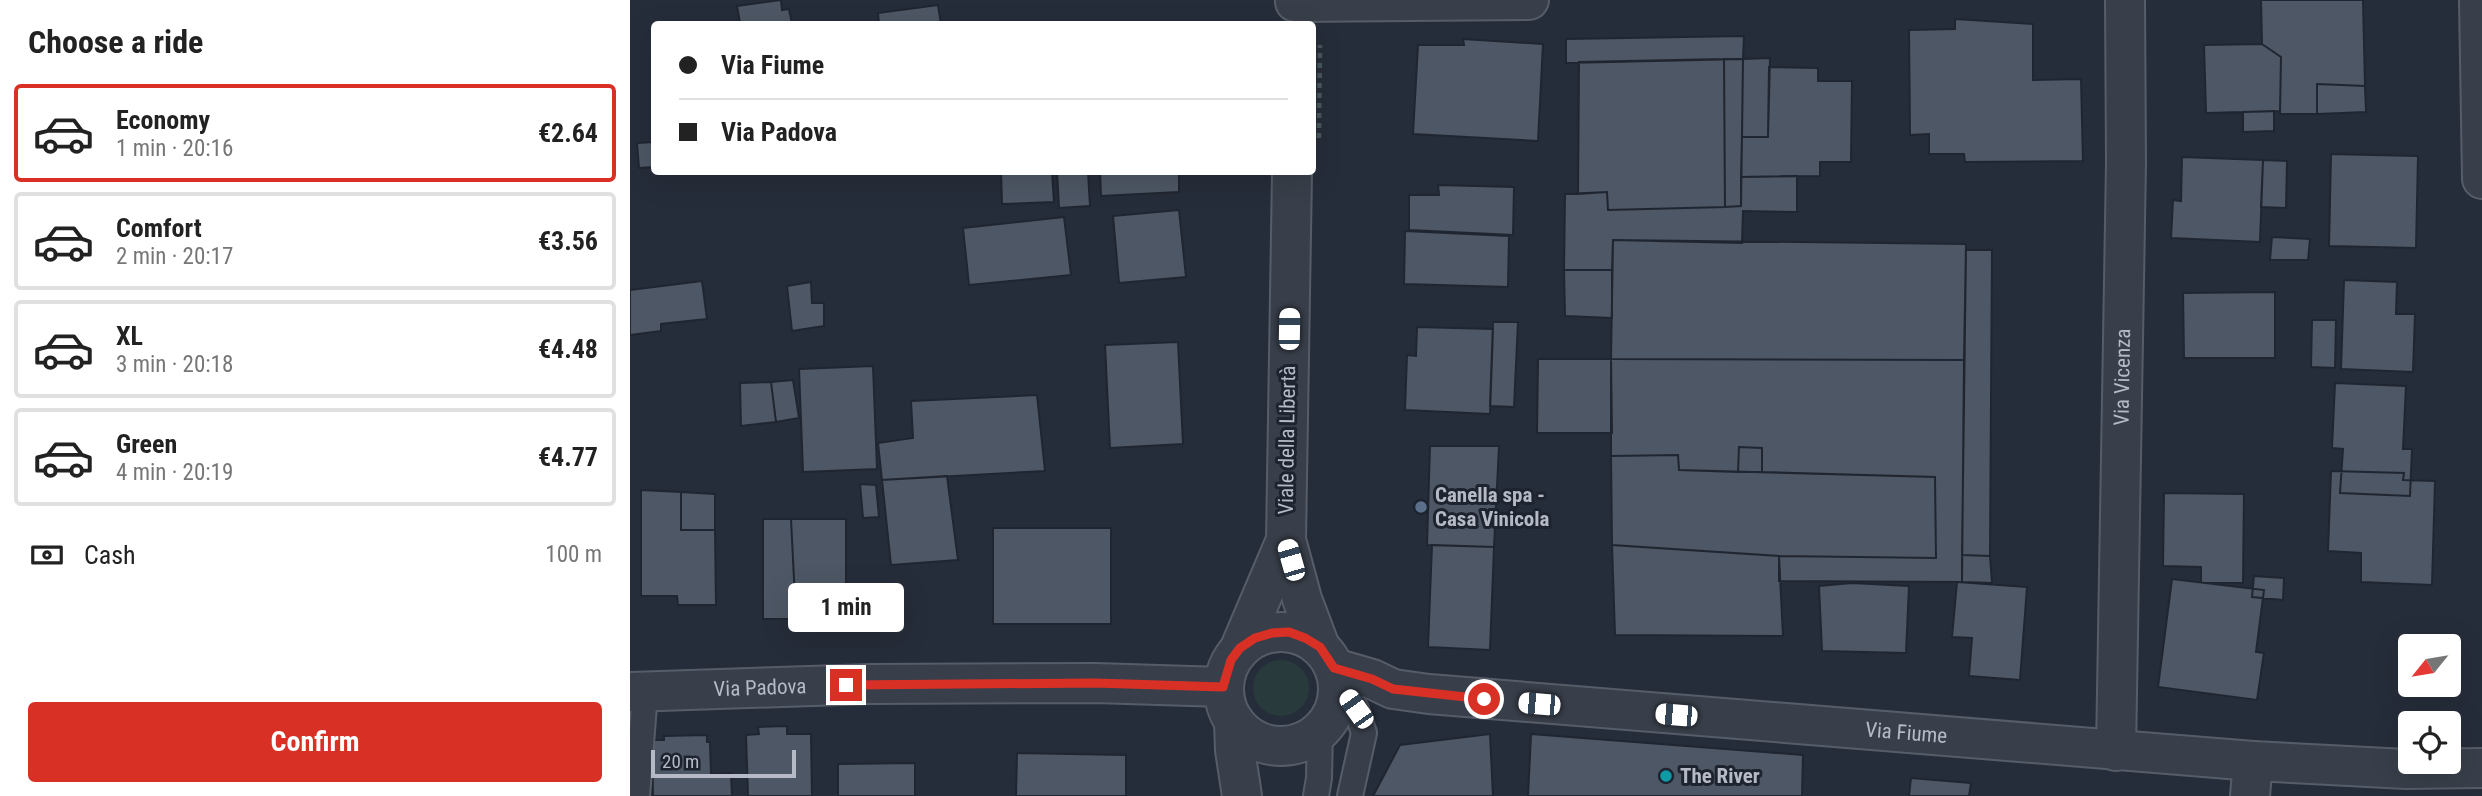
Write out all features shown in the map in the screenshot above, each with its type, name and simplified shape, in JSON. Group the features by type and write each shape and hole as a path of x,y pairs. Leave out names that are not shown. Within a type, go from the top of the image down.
{"street":[{"path":"1295,9 1529,0"},
{"name":"Via Vicenza","path":"2116,751 2126,163 2125,0"},
{"path":"2479,0 2482,179"},
{"name":"Viale della Libertà","path":"1292,175 1286,540 1302,599 1331,666"},
{"name":"Viale della Libertà","path":"1240,648 1286,540"},
{"path":"1229,704 1247,736 1265,744 1284,747 1303,742 1320,732 1332,716 1331,666 1305,638 1289,632 1255,638 1240,648 1231,660 1229,704 1242,796"},
{"name":"Via Fiume","path":"1331,666 1393,689 1429,694 2116,751 2252,779 2406,769 2482,768"},
{"name":"Via Padova","path":"637,692 884,684 1095,683 1229,704"}],"lane":[{"path":"1331,666 1356,709 1364,733 1350,796"},
{"path":"637,692 637,796"},
{"path":"1316,796 1320,732"}],"shaded area":[{"path":"1281,660 1292,662 1301,668 1307,677 1307,699 1301,708 1292,714 1281,716 1270,714 1261,708 1255,699 1253,688 1255,677 1261,668 1270,662"}],"building":[{"path":"781,0 782,10 789,9 791,21 740,21 737,6"},
{"path":"2261,0 2363,0 2365,86 2317,84 2317,114 2280,114 2281,57 2262,44"},
{"path":"938,5 941,21 879,21 878,13"},
{"path":"1955,19 2033,24 2033,80 2081,79 2083,161 1965,162 1964,154 1929,154 1929,134 1910,135 1909,30 1955,29"},
{"path":"1744,36 1743,59 1566,63 1566,39"},
{"path":"1463,39 1543,44 1538,141 1413,134 1418,45 1464,45"},
{"path":"2262,44 2281,57 2280,111 2206,113 2204,45"},
{"path":"1770,58 1768,137 1742,137 1743,59"},
{"path":"1724,59 1725,207 1608,210 1607,192 1578,194 1579,62"},
{"path":"1724,59 1743,59 1741,206 1725,207"},
{"path":"1769,67 1818,68 1818,81 1852,81 1851,162 1820,162 1820,176 1741,177 1742,137 1768,137"},
{"path":"2317,84 2365,86 2366,112 2317,114"},
{"path":"2274,111 2274,131 2243,132 2243,112"},
{"path":"651,142 651,167 639,168 637,143"},
{"path":"2331,154 2418,156 2416,248 2329,246"},
{"path":"2182,157 2263,160 2260,242 2171,238 2173,200 2181,201"},
{"path":"2263,160 2287,161 2286,208 2261,207"},
{"path":"1001,175 1052,175 1054,202 1002,204"},
{"path":"1057,175 1088,175 1090,206 1059,208"},
{"path":"1100,175 1179,175 1179,192 1101,196"},
{"path":"1797,176 1797,212 1743,211 1742,243 1613,240 1612,270 1564,270 1565,194 1607,192 1608,210 1741,206 1741,177"},
{"path":"1438,185 1514,187 1513,235 1409,230 1409,195 1439,195"},
{"path":"1179,210 1186,277 1119,283 1113,216"},
{"path":"1064,217 1071,275 969,285 963,228"},
{"path":"1405,231 1509,236 1508,287 1404,284"},
{"path":"2272,237 2310,239 2308,260 2270,260"},
{"path":"1613,240 1966,244 1964,360 1611,359"},
{"path":"1966,250 1992,250 1990,556 1962,555"},
{"path":"1564,270 1612,270 1612,318 1565,316"},
{"path":"2344,280 2397,282 2396,314 2415,314 2413,372 2341,369"},
{"path":"702,281 707,319 661,324 661,331 630,335 630,290"},
{"path":"811,282 812,303 824,303 824,326 792,331 787,286"},
{"path":"2275,292 2275,358 2184,358 2183,293"},
{"path":"2312,320 2336,320 2335,368 2311,367"},
{"path":"1493,322 1518,322 1514,407 1490,406"},
{"path":"1417,327 1493,329 1490,414 1405,410 1407,355 1416,356"},
{"path":"1178,342 1183,444 1110,448 1105,345"},
{"path":"1538,359 1611,359 1612,433 1537,433"},
{"path":"1611,359 1964,360 1962,582 1779,581 1779,556 1936,558 1935,477 1762,472 1762,448 1739,447 1738,472 1679,470 1678,455 1611,456"},
{"path":"873,366 877,469 803,472 799,369"},
{"path":"793,380 799,418 776,422 771,382"},
{"path":"771,382 776,422 741,426 740,383"},
{"path":"2335,383 2406,386 2403,449 2412,449 2410,496 2340,493 2343,449 2332,448"},
{"path":"1037,395 1045,471 882,480 878,443 913,438 911,401"},
{"path":"1430,446 1499,446 1494,547 1427,545"},
{"path":"1739,447 1762,448 1762,472 1738,472"},
{"path":"1678,455 1679,470 1935,477 1936,558 1779,556 1612,545 1611,456"},
{"path":"2331,471 2404,473 2403,480 2435,481 2432,585 2361,582 2361,553 2328,551"},
{"path":"947,476 958,560 891,565 882,480"},
{"path":"860,484 876,485 879,517 863,518"},
{"path":"641,490 681,492 681,530 715,530 716,605 678,605 677,596 641,596"},
{"path":"681,492 715,494 715,530 681,530"},
{"path":"2164,493 2244,494 2243,583 2201,583 2201,567 2163,566"},
{"path":"763,519 791,519 796,619 763,619"},
{"path":"791,519 846,519 846,619 796,619"},
{"path":"993,528 1111,528 1111,624 993,624"},
{"path":"1432,545 1494,547 1490,650 1428,647"},
{"path":"1612,545 1779,556 1783,636 1615,635"},
{"path":"1962,555 1990,556 1992,583 1962,582"},
{"path":"2254,576 2284,578 2283,600 2252,597"},
{"path":"2172,579 2264,590 2256,652 2264,653 2257,700 2158,687"},
{"path":"1957,582 2027,587 2020,680 1969,676 1972,638 1952,637"},
{"path":"1852,583 1909,586 1906,653 1822,651 1819,586"},
{"path":"787,726 787,734 811,734 812,796 748,796 746,735 759,734 758,727"},
{"path":"1490,734 1493,796 1373,796 1400,745"},
{"name":"The River","path":"1531,734 1803,755 1802,796 1528,796"},
{"path":"707,735 707,742 710,742 711,774 731,773 732,796 653,796 652,740 664,740 664,736"},
{"path":"1017,753 1126,755 1126,796 1016,796"},
{"path":"915,763 915,796 838,796 838,764"},
{"path":"1911,778 1971,783 1969,796 1909,796"}],"place":[{"name":"Canella spa - Casa Vinicola","path":"1421,507"},
{"name":"The River","path":"1666,776"}],"route":[{"path":"846,685 1095,683 1223,687 1231,660 1240,648 1255,638 1289,632 1320,647 1334,668 1372,679 1393,689 1484,699"}]}
